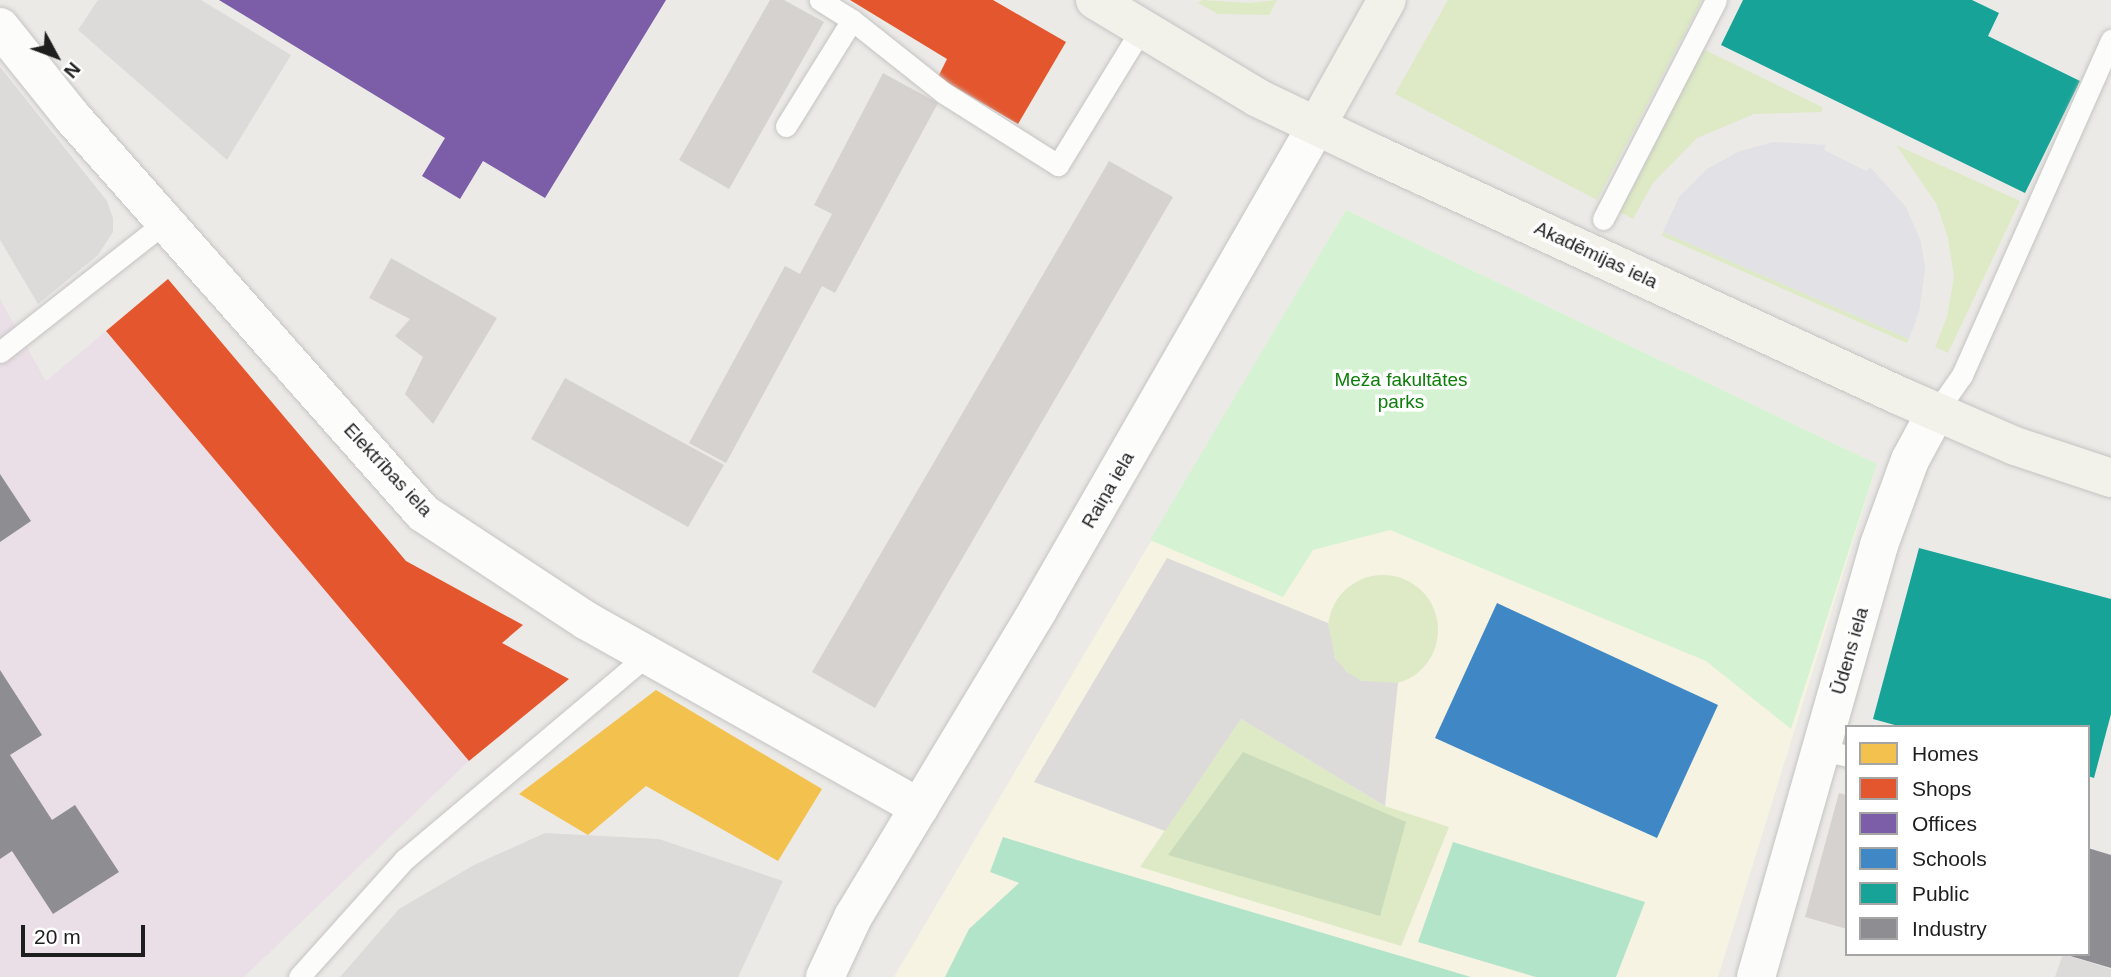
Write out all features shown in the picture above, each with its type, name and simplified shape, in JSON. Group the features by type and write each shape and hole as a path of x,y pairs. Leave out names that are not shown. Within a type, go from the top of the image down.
{"main road":[{"name":"Akadēmijas iela","path":"1095,0 1245,90 1317,125 1936,412 2015,446 2111,478"},
{"name":"Raiņa iela","path":"1317,125 1387,0"}],"street":[{"name":"Elektrības iela","path":"0,27 165,222 423,513 587,621 919,807"},
{"name":"Raiņa iela","path":"825,977 853,917 1317,125"},
{"name":"Ūdens iela","path":"1756,977 1834,753 1880,545 1910,460 1936,412"}],"lane":[{"path":"820,0 852,20 944,93 1058,165 1142,28"},
{"path":"1603,219 1716,0"},
{"path":"786,126 852,20"},
{"path":"1936,412 1962,375 2111,40"},
{"path":"0,352 165,222"},
{"path":"299,977 405,859 647,654"}],"shaded area":[{"path":"98,0 201,0 291,55 227,160 78,30"},
{"path":"0,67 107,201 113,218 113,232 98,255 38,304 0,240"},
{"path":"1774,142 1826,145 1824,150 1866,171 1870,167 1906,207 1921,242 1925,269 1919,312 1909,339 1663,232 1679,197 1707,169 1740,151"},
{"path":"1346,210 1877,464 1718,977 894,977"},
{"path":"0,299 46,381 106,331 469,761 244,977 0,977"},
{"path":"1167,558 1328,623 1335,658 1347,672 1362,681 1398,683 1385,806 1241,719 1165,831 1034,782"},
{"path":"545,833 659,839 783,881 738,977 340,977 399,909 474,865"},
{"path":"2062,956 2111,969 2111,977 2055,977"}],"green space":[{"path":"1202,0 1248,3 1277,0 1269,15 1218,14 1198,3"},
{"path":"1448,0 1702,0 1597,200 1395,94"},
{"path":"1703,49 1822,107 1822,112 1754,114 1697,138 1653,183 1633,219 1620,212"},
{"path":"1896,145 2020,201 1948,353 1935,347 1947,317 1954,277 1948,238 1936,203"},
{"name":"Meža fakultātes parks","path":"1346,210 1877,464 1791,729 1706,661 1390,530 1313,550 1283,597 1150,540"},
{"path":"1663,232 1909,339 1907,343 1662,236"},
{"path":"1383,575 1404,579 1422,591 1434,609 1438,630 1434,651 1422,669 1404,681 1383,685 1362,681 1344,669 1332,651 1328,630 1332,609 1344,591 1362,579"},
{"path":"1241,719 1385,806 1449,827 1401,946 1140,867"},
{"path":"1243,752 1406,822 1380,916 1168,855"},
{"path":"1003,837 1471,977 945,977 969,929 1019,883 990,872"},
{"path":"1453,842 1645,902 1616,977 1536,977 1418,942"}],"building: Homes":[{"path":"656,690 822,789 778,861 646,786 588,835 519,794"}],"building: Shops":[{"path":"850,0 993,0 1066,42 1018,124 938,77 947,59"},
{"path":"168,279 406,561 523,625 502,643 569,679 469,761 106,331"}],"building: Offices":[{"path":"219,0 666,0 545,198 483,161 460,199 422,176 445,138"}],"building: Schools":[{"path":"1497,603 1718,705 1657,838 1435,738"}],"building: Public":[{"path":"1743,0 1972,0 1999,13 1988,36 2080,81 2025,193 1721,45"},
{"path":"1919,548 2111,599 2111,714 2094,778 2090,777 2090,725 1895,725 1873,719"}],"building: Industry":[{"path":"0,474 31,521 0,542"},
{"path":"0,670 42,735 10,755 52,820 75,805 119,872 53,914 12,851 0,859"},
{"path":"2090,849 2111,855 2111,968 2070,956 2090,956"}],"building: Other":[{"path":"770,0 784,0 824,22 729,189 679,160"},
{"path":"883,73 938,103 835,293 822,286 726,463 689,443 785,266 800,274 832,214 814,205"},
{"path":"1109,161 1173,197 875,708 812,672"},
{"path":"391,258 497,318 433,424 405,394 423,357 395,336 410,319 369,298"},
{"path":"565,378 724,465 688,527 531,439"},
{"path":"1839,793 1845,794 1845,928 1805,917"}]}
